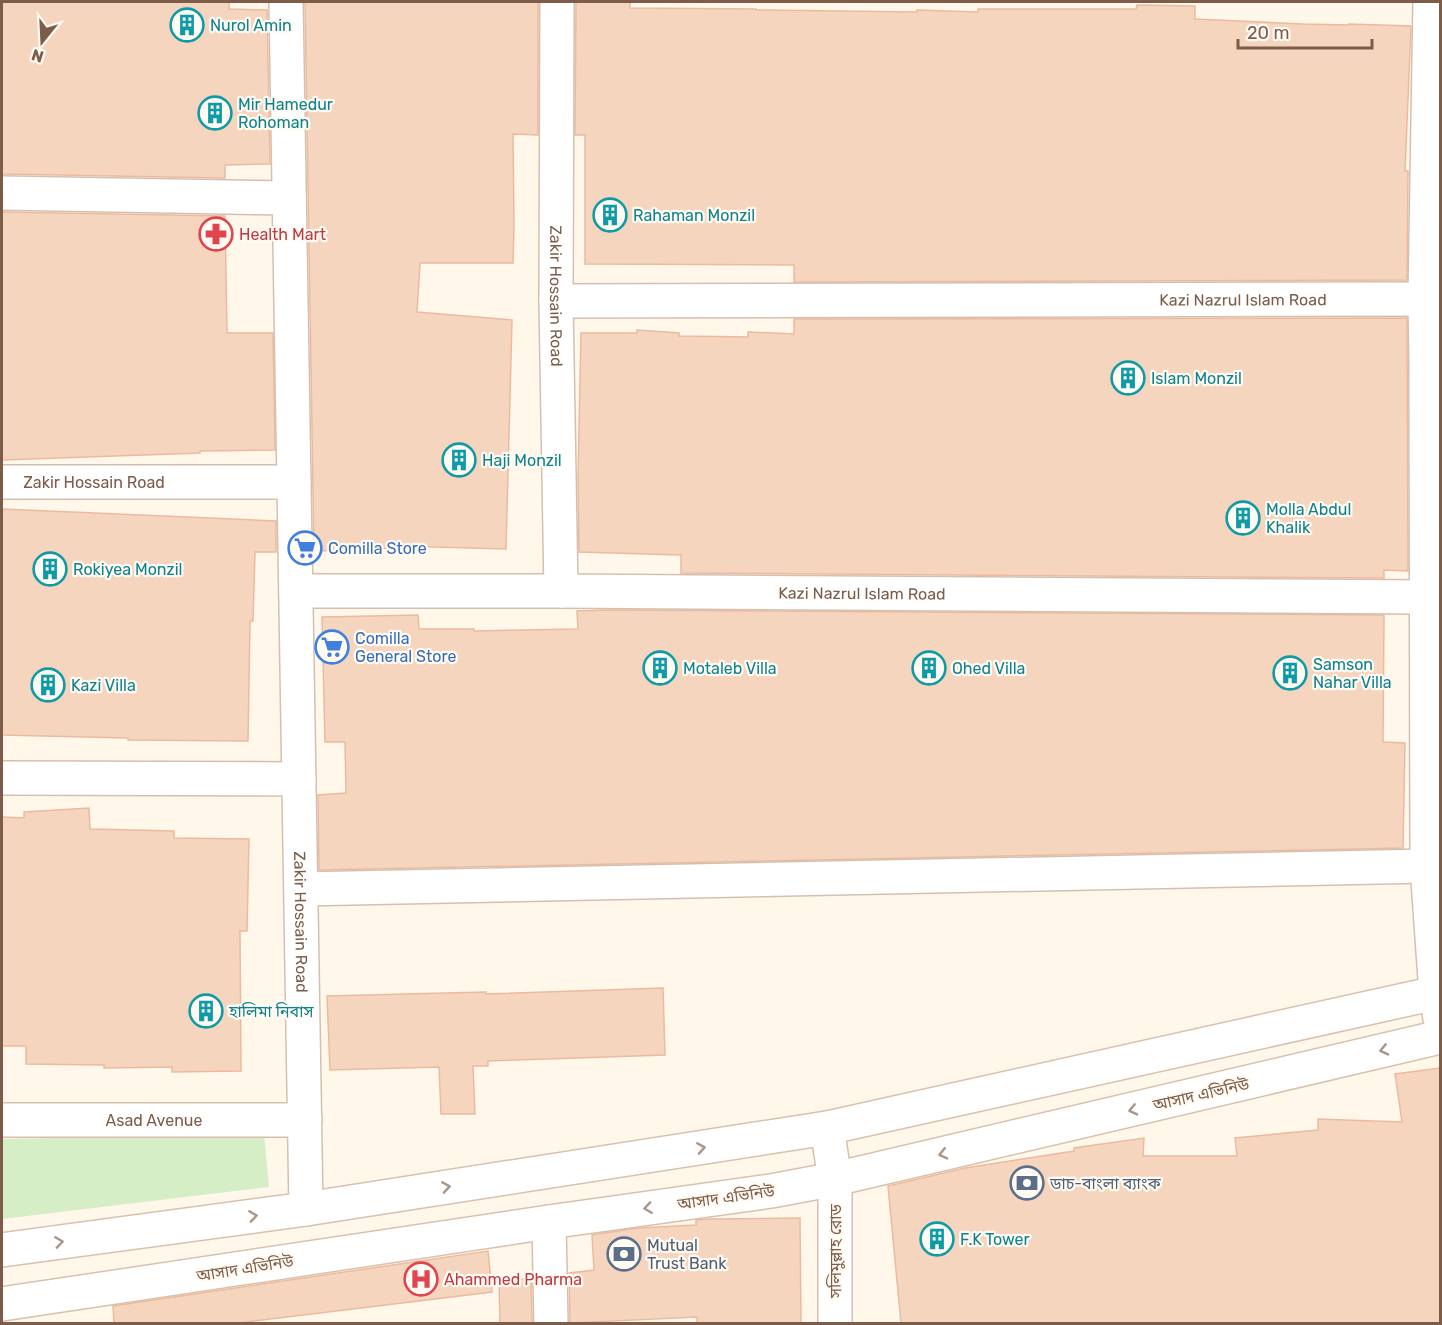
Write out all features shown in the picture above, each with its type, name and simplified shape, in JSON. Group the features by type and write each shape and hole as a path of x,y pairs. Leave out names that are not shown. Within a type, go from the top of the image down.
{"street":[{"name":"Zakir Hossain Road","path":"286,2 306,1209"},
{"name":"Zakir Hossain Road","path":"557,2 556,301 561,591"},
{"path":"2,1250 306,1209 827,1128 1439,1001 1427,866 1426,597 1433,361 1425,299 1435,93 1430,2"},
{"path":"2,193 289,198"},
{"name":"Kazi Nazrul Islam Road","path":"556,301 1425,299"},
{"name":"Zakir Hossain Road","path":"2,482 294,482"},
{"name":"Kazi Nazrul Islam Road","path":"296,591 1426,597"},
{"path":"2,778 299,779"},
{"path":"301,889 1427,866"},
{"name":"আসাদ এভিনিউ","path":"2,1304 771,1191 835,1179 1440,1037"},
{"name":"Asad Avenue","path":"2,1120 305,1120"},
{"name":"সলিমুল্লাহ রোড","path":"827,1128 835,1179 835,1323"},
{"path":"549,1222 551,1323"}],"green space":[{"path":"264,1134 269,1187 2,1219 2,1139"}],"building":[{"path":"2,2 229,2 229,9 267,10 270,164 225,165 225,178 2,174"},
{"path":"305,2 538,2 538,135 513,134 513,263 420,263 417,312 512,320 506,549 398,546 398,548 314,551"},
{"path":"576,2 630,2 630,8 917,12 917,10 978,12 978,9 1136,9 1137,5 1195,6 1195,19 1411,26 1405,171 1408,171 1407,280 794,282 794,265 585,264 585,135 575,135"},
{"path":"2,212 225,216 227,333 273,333 275,450 2,460"},
{"path":"1407,318 1408,571 1384,570 1384,578 681,573 681,555 579,552 581,333 637,333 637,330 679,333 679,336 748,337 748,332 794,334 794,319"},
{"path":"2,509 276,521 276,552 255,552 253,621 250,621 248,741 128,740 128,738 2,735"},
{"path":"577,611 1384,615 1383,742 1405,743 1403,848 319,870 318,795 346,793 345,742 325,742 322,617 418,615 419,629 474,629 474,631 578,629"},
{"path":"89,808 90,829 174,831 174,838 249,839 247,931 240,931 241,1071 172,1072 172,1067 104,1068 104,1065 26,1064 26,1046 2,1046 2,817 24,818 24,812"},
{"path":"663,988 665,1055 488,1061 488,1066 473,1066 475,1114 441,1114 439,1067 330,1070 327,996"},
{"path":"1440,1068 1440,1323 901,1323 888,1186 965,1168 1144,1138 1143,1156 1237,1156 1235,1138 1318,1130 1318,1119 1402,1122 1395,1074"},
{"path":"800,1218 801,1323 697,1323 697,1317 570,1323 569,1273 594,1270 592,1235 638,1228 696,1225 696,1220"},
{"path":"488,1251 492,1292 238,1323 114,1323 113,1306"},
{"path":"531,1278 532,1323 500,1323 499,1282"}],"place":[{"name":"Nurol Amin","path":"187,25"},
{"name":"Mir Hamedur Rohoman","path":"215,113"},
{"name":"Rahaman Monzil","path":"610,215"},
{"name":"Health Mart","path":"216,234"},
{"name":"Islam Monzil","path":"1128,378"},
{"name":"Haji Monzil","path":"459,460"},
{"name":"Molla Abdul Khalik","path":"1243,518"},
{"name":"Comilla Store","path":"305,548"},
{"name":"Rokiyea Monzil","path":"50,569"},
{"name":"Comilla General Store","path":"332,647"},
{"name":"Motaleb Villa","path":"660,668"},
{"name":"Ohed Villa","path":"929,668"},
{"name":"Samson Nahar Villa","path":"1290,673"},
{"name":"Kazi Villa","path":"48,685"},
{"name":"হালিমা নিবাস","path":"206,1011"},
{"name":"ডাচ-বাংলা ব্যাংক","path":"1027,1183"},
{"name":"F.K Tower","path":"937,1239"},
{"name":"Mutual Trust Bank","path":"624,1254"},
{"name":"Ahammed Pharma","path":"421,1279"}]}
